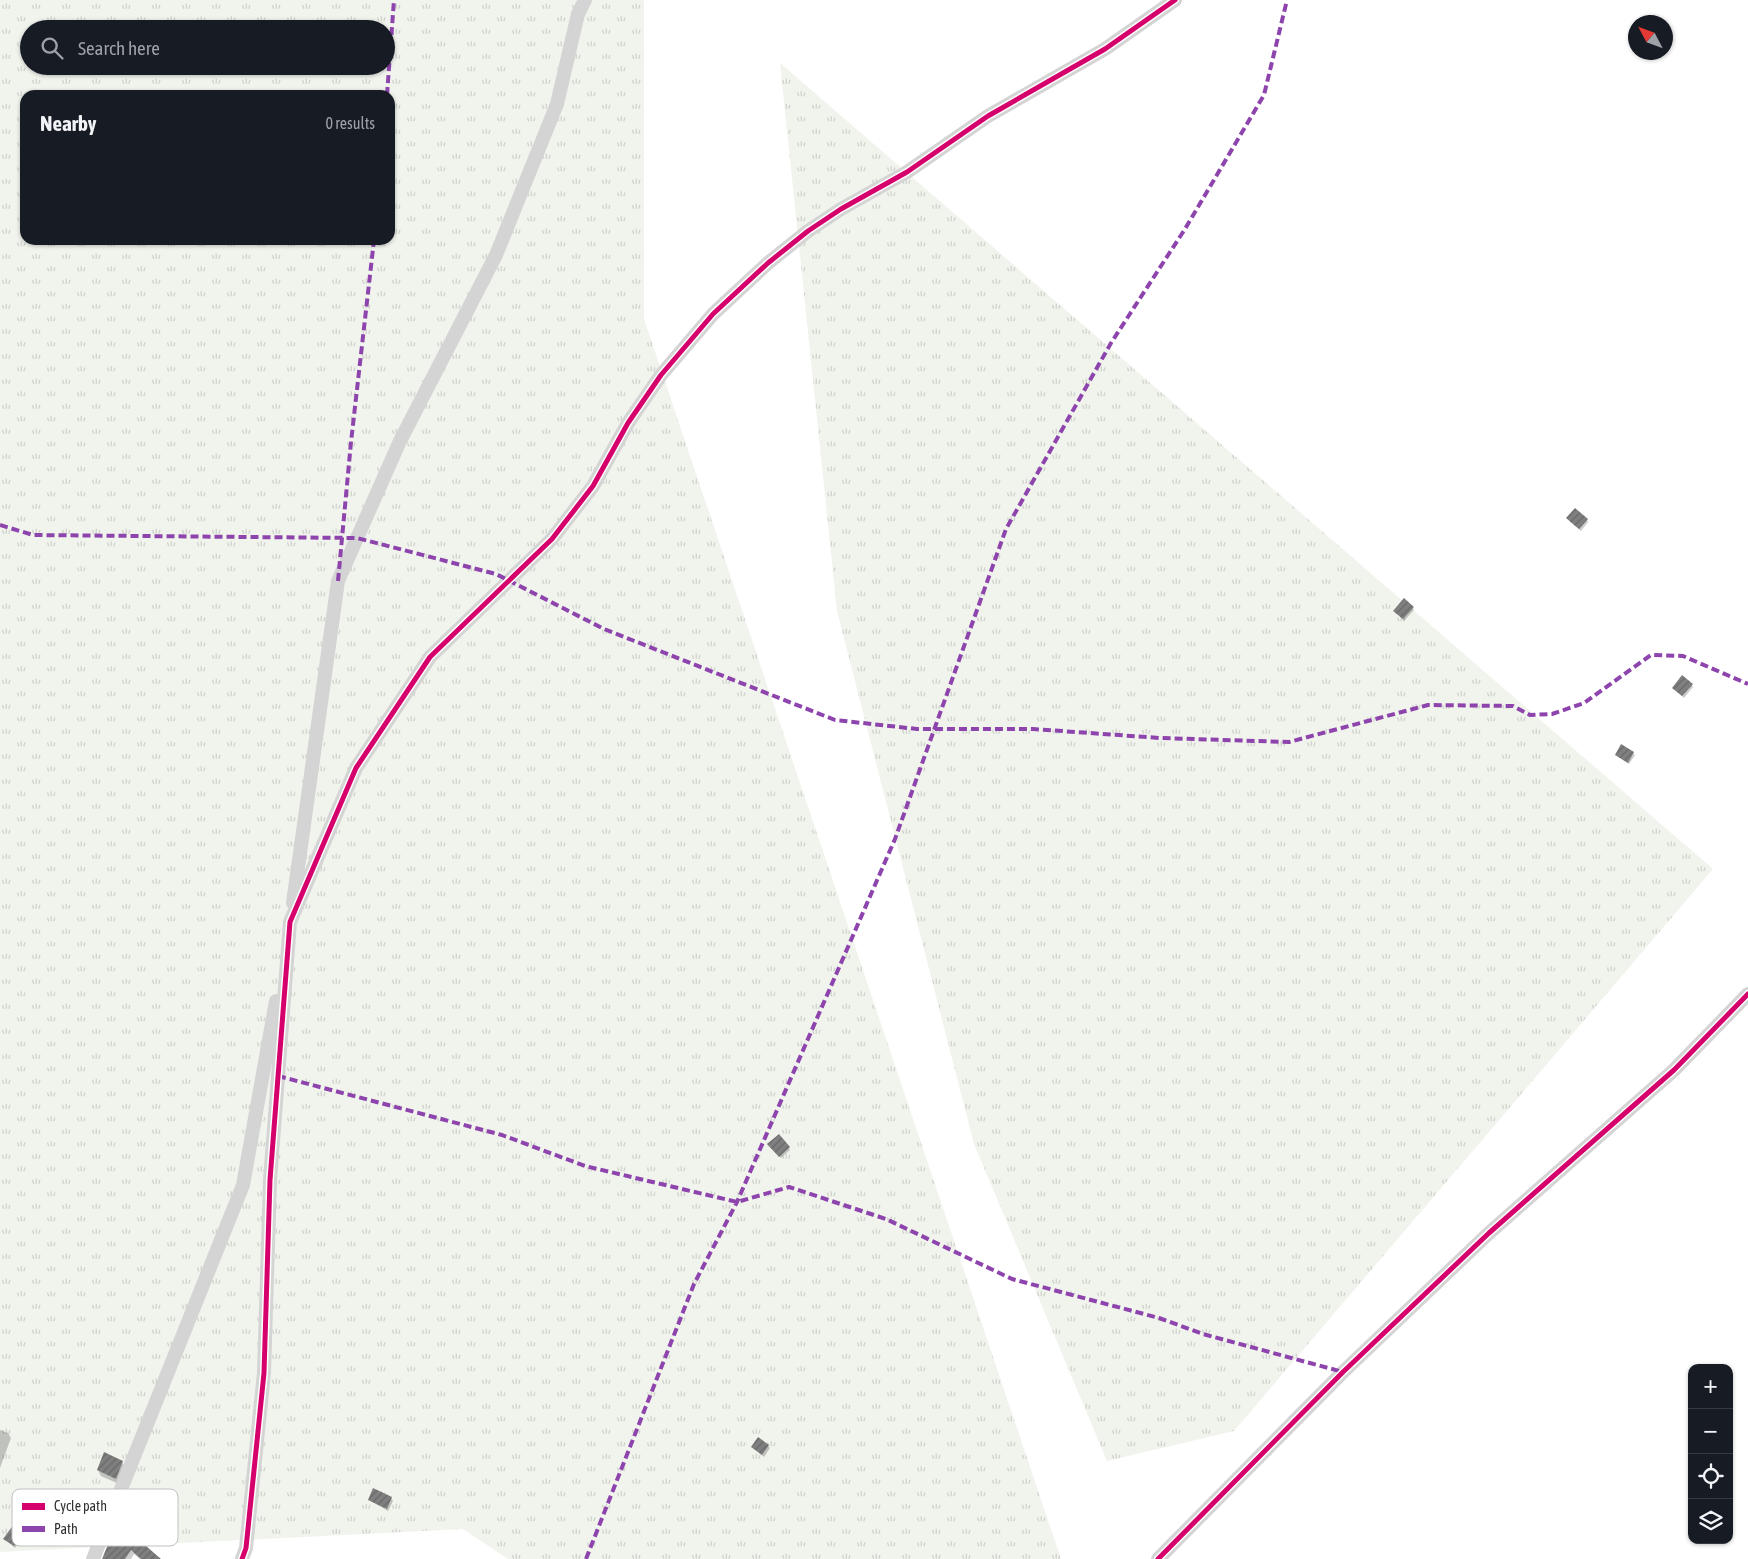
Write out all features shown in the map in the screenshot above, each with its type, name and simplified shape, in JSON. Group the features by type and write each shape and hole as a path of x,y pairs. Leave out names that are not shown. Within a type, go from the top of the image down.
{"street":[{"path":"121,1489 243,1185 290,922 338,581 400,441 496,255 557,104 578,14 585,0"},
{"path":"242,1559 246,1548 264,1373 270,1180 290,922 356,768 430,657 552,538 593,486 628,423 661,375 714,314 768,263 808,231 842,209 907,172 988,116 1105,49 1175,0"},
{"path":"1158,1559 1343,1372 1489,1233 1674,1070 1748,994"},
{"path":"93,1559 98,1546"}],"green space":[{"path":"0,0 644,0 644,319 1061,1559 508,1559 463,1529 178,1543 178,1489 12,1489 12,1546 121,1546 0,1552"},
{"path":"780,63 1713,869 1234,1431 1107,1461 974,1144 837,611"}],"building":[{"path":"1575,508 1588,519 1579,529 1566,518"},
{"path":"1404,598 1414,607 1403,619 1393,611"},
{"path":"1682,675 1693,684 1682,696 1672,688"},
{"path":"1621,744 1634,752 1628,763 1615,755"},
{"path":"779,1134 790,1147 779,1157 767,1144"},
{"path":"758,1437 769,1445 762,1455 751,1447"},
{"path":"104,1452 123,1461 116,1479 97,1470"},
{"path":"373,1488 392,1497 387,1509 368,1500"},
{"path":"12,1527 12,1545 3,1539"},
{"path":"107,1546 146,1546 161,1559 141,1559 131,1550 125,1559 102,1559"}],"marked path":[{"path":"393,20 394,0"},
{"path":"586,1559 694,1284 737,1202 895,839 1006,529 1111,343 1185,229 1264,95 1287,0"},
{"path":"387,90 388,75"},
{"path":"338,581 351,442 373,245"},
{"path":"0,525 33,535 357,538 496,574 604,629 835,720 917,729 1033,729 1160,738 1289,742 1428,705 1513,706 1530,715 1552,714 1584,703 1651,655 1683,656 1748,684"},
{"path":"278,1076 502,1135 585,1166 737,1202 789,1187 886,1219 1012,1279 1159,1318 1203,1334 1343,1372"}],"cycle path":[{"path":"242,1559 246,1548 264,1373 270,1180 290,922 356,768 430,657 552,539 593,486 628,423 661,375 713,314 768,263 808,231 841,209 907,172 988,116 1105,49 1175,0"},
{"path":"1158,1559 1343,1372 1489,1233 1674,1070 1748,994"}]}
